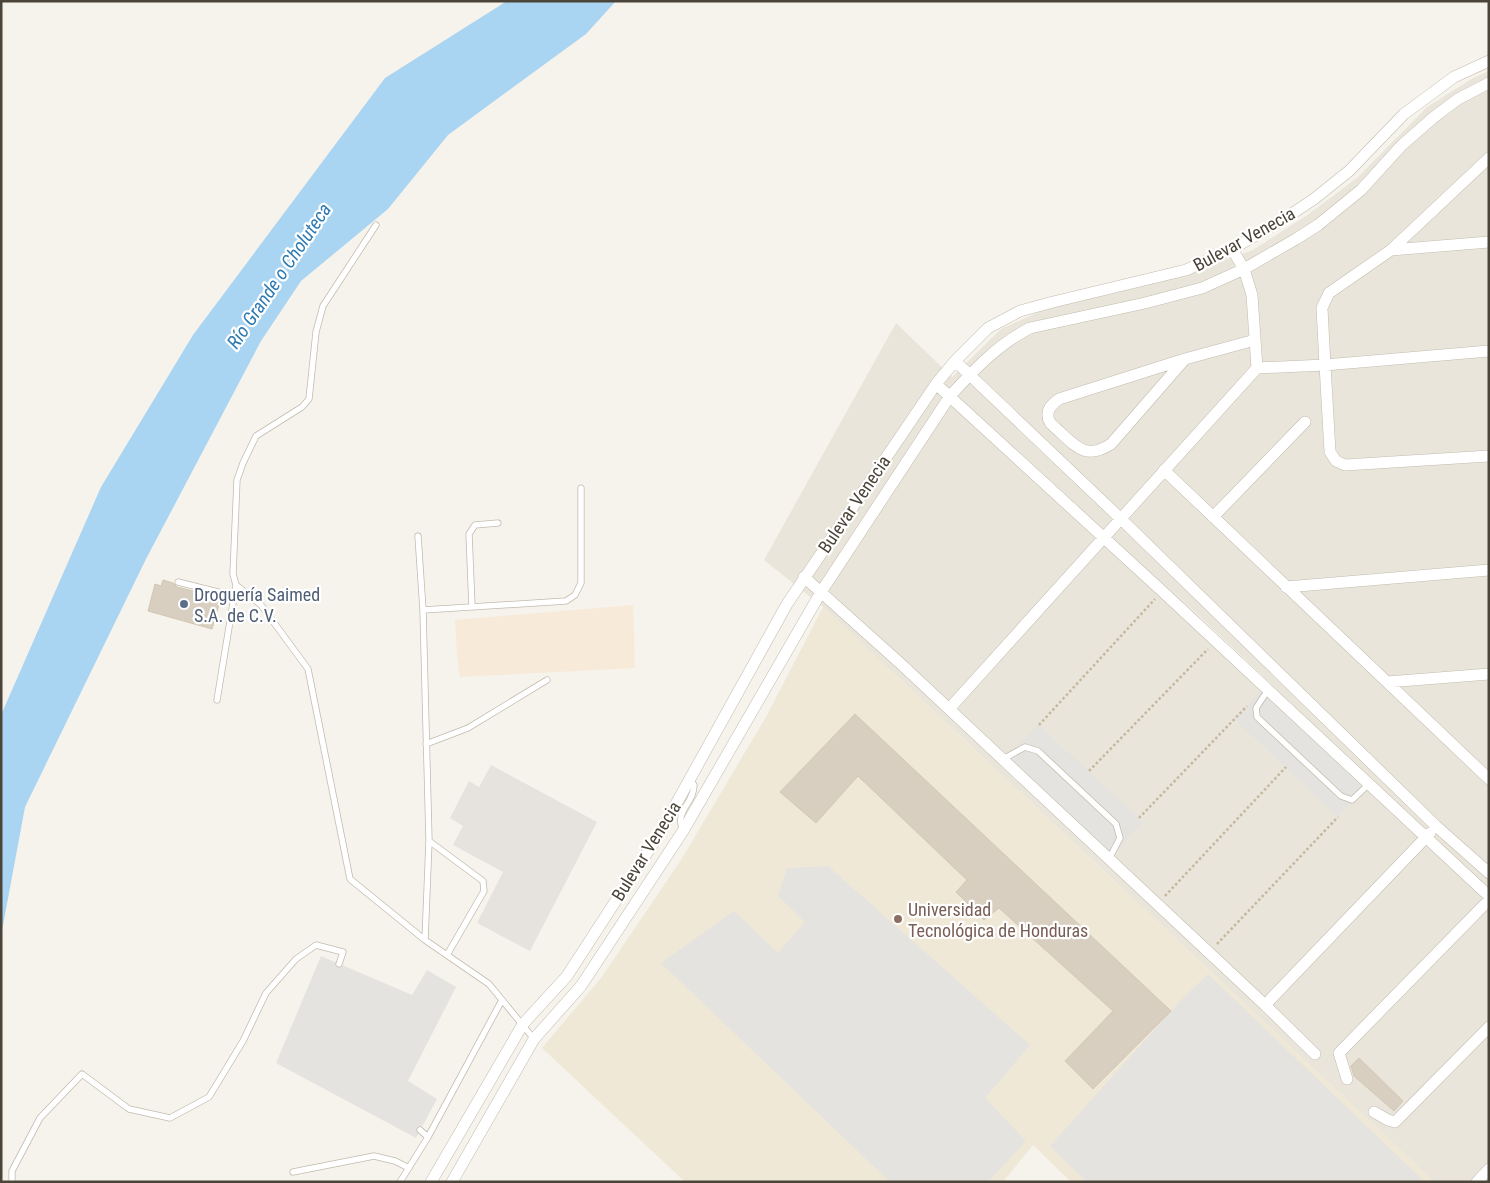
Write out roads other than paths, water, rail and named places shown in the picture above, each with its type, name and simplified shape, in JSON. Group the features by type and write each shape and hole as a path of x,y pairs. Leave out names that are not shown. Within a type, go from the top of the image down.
{"street":[{"name":"Bulevar Venecia","path":"431,1182 523,1024 567,976 661,831 787,604 804,577 936,384 955,361 988,328 1020,311 1186,270 1232,249 1314,199 1349,172 1404,114 1454,77 1489,60"},
{"name":"Bulevar Venecia","path":"452,1182 534,1039 582,986 683,832 821,592 950,396 969,375 1002,345 1030,328 1146,303 1202,288 1244,269 1318,225 1361,190 1402,145 1434,117 1458,99 1489,83"},
{"path":"1489,158 1391,250 1329,293 1324,300 1322,308 1330,452 1336,461 1345,465 1489,456"},
{"path":"1391,250 1489,242"},
{"path":"1232,249 1244,269 1252,296 1257,368"},
{"path":"1185,359 1111,444 1101,450 1088,451 1078,449 1049,422 1047,413 1050,406 1059,399 1185,359 1255,340"},
{"path":"949,709 1257,368 1325,365 1489,351"},
{"path":"955,361 1120,518 1436,826 1489,873"},
{"path":"936,384 1216,640 1489,896"},
{"path":"1213,517 1305,422"},
{"path":"1164,470 1489,779"},
{"path":"1286,587 1489,570"},
{"path":"804,577 949,709 1315,1054"},
{"path":"1387,682 1489,674"},
{"path":"1265,1005 1436,826"},
{"path":"1346,1079 1339,1053 1489,900"},
{"path":"1374,1112 1395,1122 1489,1027"},
{"path":"1477,1182 1489,1169"}],"lane":[{"path":"217,700 236,585 233,574 237,480 256,436 302,407 309,399 316,332 323,306 376,225"},
{"path":"423,610 566,601 575,595 581,583 581,488"},
{"path":"472,607 469,534 475,525 498,523"},
{"path":"418,536 423,610 429,841 424,940"},
{"path":"178,582 234,596"},
{"path":"236,585 261,605 308,669 350,879 424,940 489,984 534,1039"},
{"path":"426,744 468,728 547,680"},
{"path":"1267,688 1256,708 1257,716 1316,774 1341,796 1352,800 1369,784"},
{"path":"1003,760 1025,747 1038,751 1065,776 1116,824 1120,838 1109,859"},
{"path":"683,832 679,822 680,815 694,792 694,785 690,780"},
{"path":"429,841 482,880 484,891 447,955"},
{"path":"12,1182 12,1171 40,1118 82,1074 129,1109 170,1118 210,1097 243,1041 266,993 296,959 316,945 344,952 339,964"},
{"path":"400,1182 428,1137 502,1000"},
{"path":"420,1130 428,1137"},
{"path":"292,1172 374,1156 395,1160 409,1168"}],"water":[{"name":"Río Grande o Choluteca","path":"507,1 616,1 586,34 448,135 388,209 301,281 261,341 146,559 25,807 1,936 1,715 101,487 193,335 385,78"}],"place":[{"name":"Droguería Saimed S.A. de C.V.","path":"184,604"},
{"name":"Universidad Tecnológica de Honduras","path":"898,919"}]}
